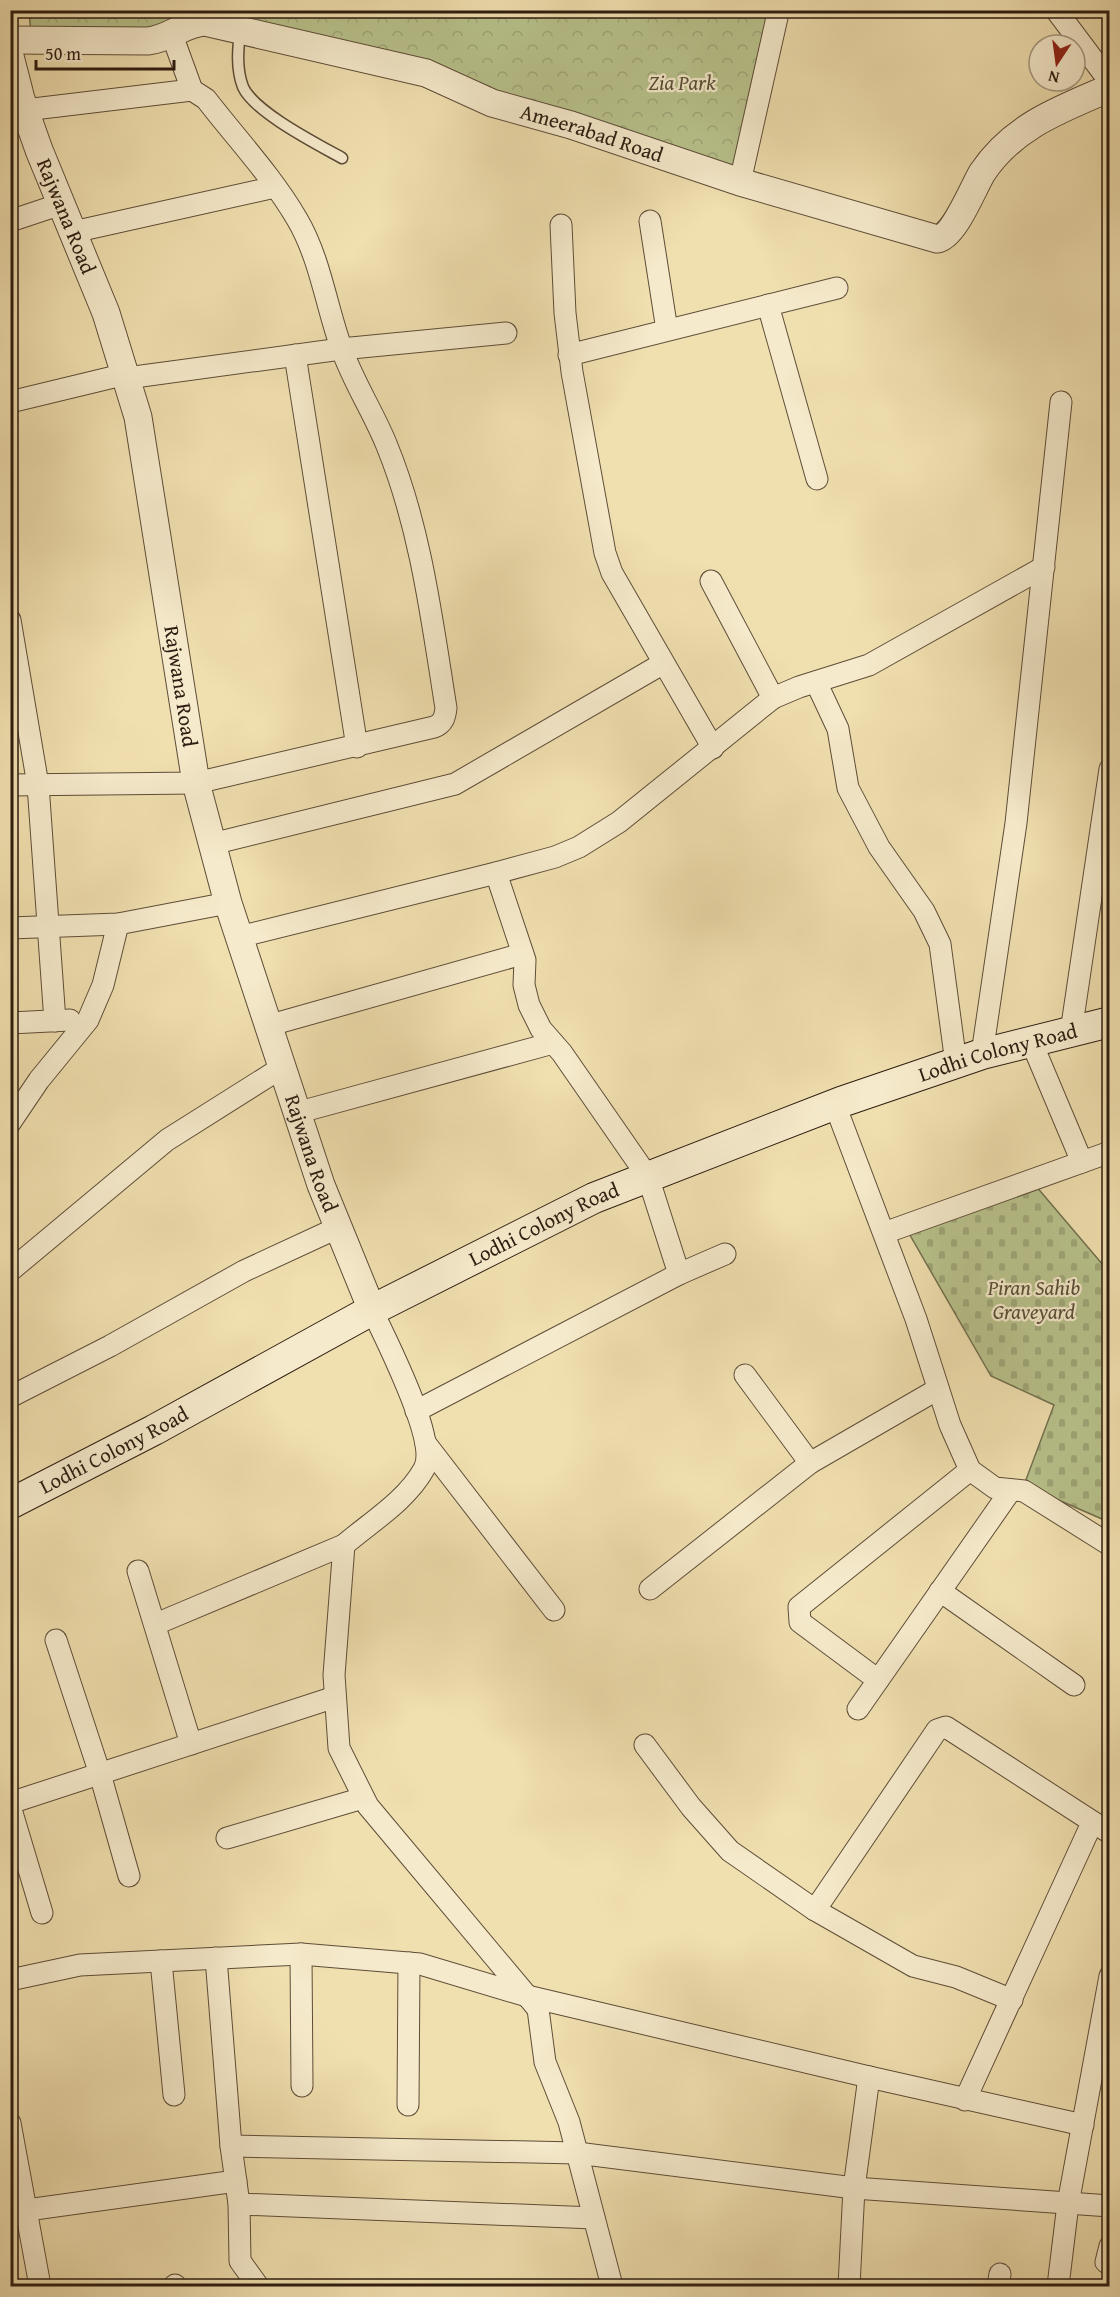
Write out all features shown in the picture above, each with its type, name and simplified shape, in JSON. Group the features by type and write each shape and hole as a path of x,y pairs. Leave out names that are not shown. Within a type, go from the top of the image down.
{"main road":[{"name":"Lodhi Colony Road","path":"12,1498 154,1430 372,1310 594,1198 835,1105 969,1059 1110,1022"}],"street":[{"path":"740,182 778,13 772,10"},
{"path":"1056,10 1110,82"},
{"name":"Ameerabad Road","path":"10,40 148,41 172,35 197,23 240,30 426,73 492,103 571,125 740,182 940,239 948,233 983,173 1006,143 1041,118 1110,88"},
{"path":"10,785 196,783 357,747 438,726 445,717 446,708 428,593 412,527 388,448 341,349 314,256 297,219 275,187 206,99 192,90 172,35"},
{"name":"Rajwana Road","path":"10,56 19,104 106,313 138,417 196,783 228,903 296,1113 337,1228 372,1310"},
{"path":"19,104 192,90"},
{"path":"73,232 275,187"},
{"path":"10,221 62,204"},
{"path":"650,221 667,330"},
{"path":"561,225 569,355 605,553 612,573 662,664 713,748"},
{"path":"569,355 837,288"},
{"path":"768,305 817,479"},
{"path":"10,402 127,376 341,349 506,333"},
{"path":"295,355 357,747"},
{"path":"969,1059 1016,823 1061,402"},
{"path":"239,937 496,873 555,856 595,838 713,748 773,698 869,665 1044,567"},
{"path":"711,581 773,698"},
{"path":"10,620 38,785 46,928 55,1021"},
{"path":"212,844 455,784 662,664"},
{"path":"816,682 838,729 844,776 853,799 879,847 924,911 940,944 969,1059"},
{"path":"1071,1032 1110,769"},
{"path":"496,873 522,954 529,1005 541,1029 553,1042 648,1177 679,1274"},
{"path":"10,928 118,924 228,903"},
{"path":"10,1123 39,1080 88,1020 103,985 118,924"},
{"path":"267,1026 522,954"},
{"path":"10,1023 88,1020"},
{"path":"1031,1041 1082,1162"},
{"path":"296,1113 553,1042"},
{"path":"10,1271 167,1140 281,1068"},
{"path":"835,1105 884,1233 950,1425 969,1470 995,1488 1024,1491 1110,1545"},
{"path":"884,1233 1110,1152"},
{"path":"10,1397 110,1346 244,1271 337,1228"},
{"path":"416,1411 679,1274 725,1254"},
{"path":"156,1624 344,1545 405,1495 425,1467 426,1444 416,1411 372,1310"},
{"path":"745,1375 810,1463"},
{"path":"650,1589 810,1463 938,1389"},
{"path":"426,1444 554,1610"},
{"path":"878,1680 800,1622 799,1608 969,1470"},
{"path":"858,1709 1011,1490"},
{"path":"344,1545 334,1675 339,1748 363,1798 538,2009 545,2062 569,2122 612,2286"},
{"path":"138,1571 191,1744"},
{"path":"940,1590 1074,1685"},
{"path":"56,1640 100,1774 129,1876"},
{"path":"42,1913 10,1804 335,1697"},
{"path":"815,1910 937,1730 946,1727 1101,1828 1012,2000 966,2100"},
{"path":"645,1745 691,1807 730,1851 815,1910 913,1966 956,1977 1012,2000"},
{"path":"226,1838 363,1798"},
{"path":"302,1954 302,2086"},
{"path":"10,1980 80,1965 302,1954 420,1964 527,1996 869,2078 1083,2125"},
{"path":"216,1958 231,2146 239,2204 240,2261 258,2286"},
{"path":"162,1961 174,2095"},
{"path":"408,2105 409,1964"},
{"path":"1058,2286 1068,2204 1110,1976"},
{"path":"849,2286 854,2188 869,2078"},
{"path":"10,2123 21,2204 40,2286"},
{"path":"231,2146 577,2153 854,2188 1110,2206"},
{"path":"21,2204 236,2181"},
{"path":"239,2204 594,2218"},
{"path":"1110,2246 1106,2262 1110,2265"}],"lane":[{"path":"240,30 239,72 244,89 294,132 342,158"}],"green space":[{"name":"Zia Park","path":"761,10 773,15 736,177 199,13 156,36 31,34 29,11"},
{"name":"Piran Sahib Graveyard","path":"1035,1185 1109,1272 1109,1522 1024,1485 1054,1405 991,1376 907,1230"}]}
